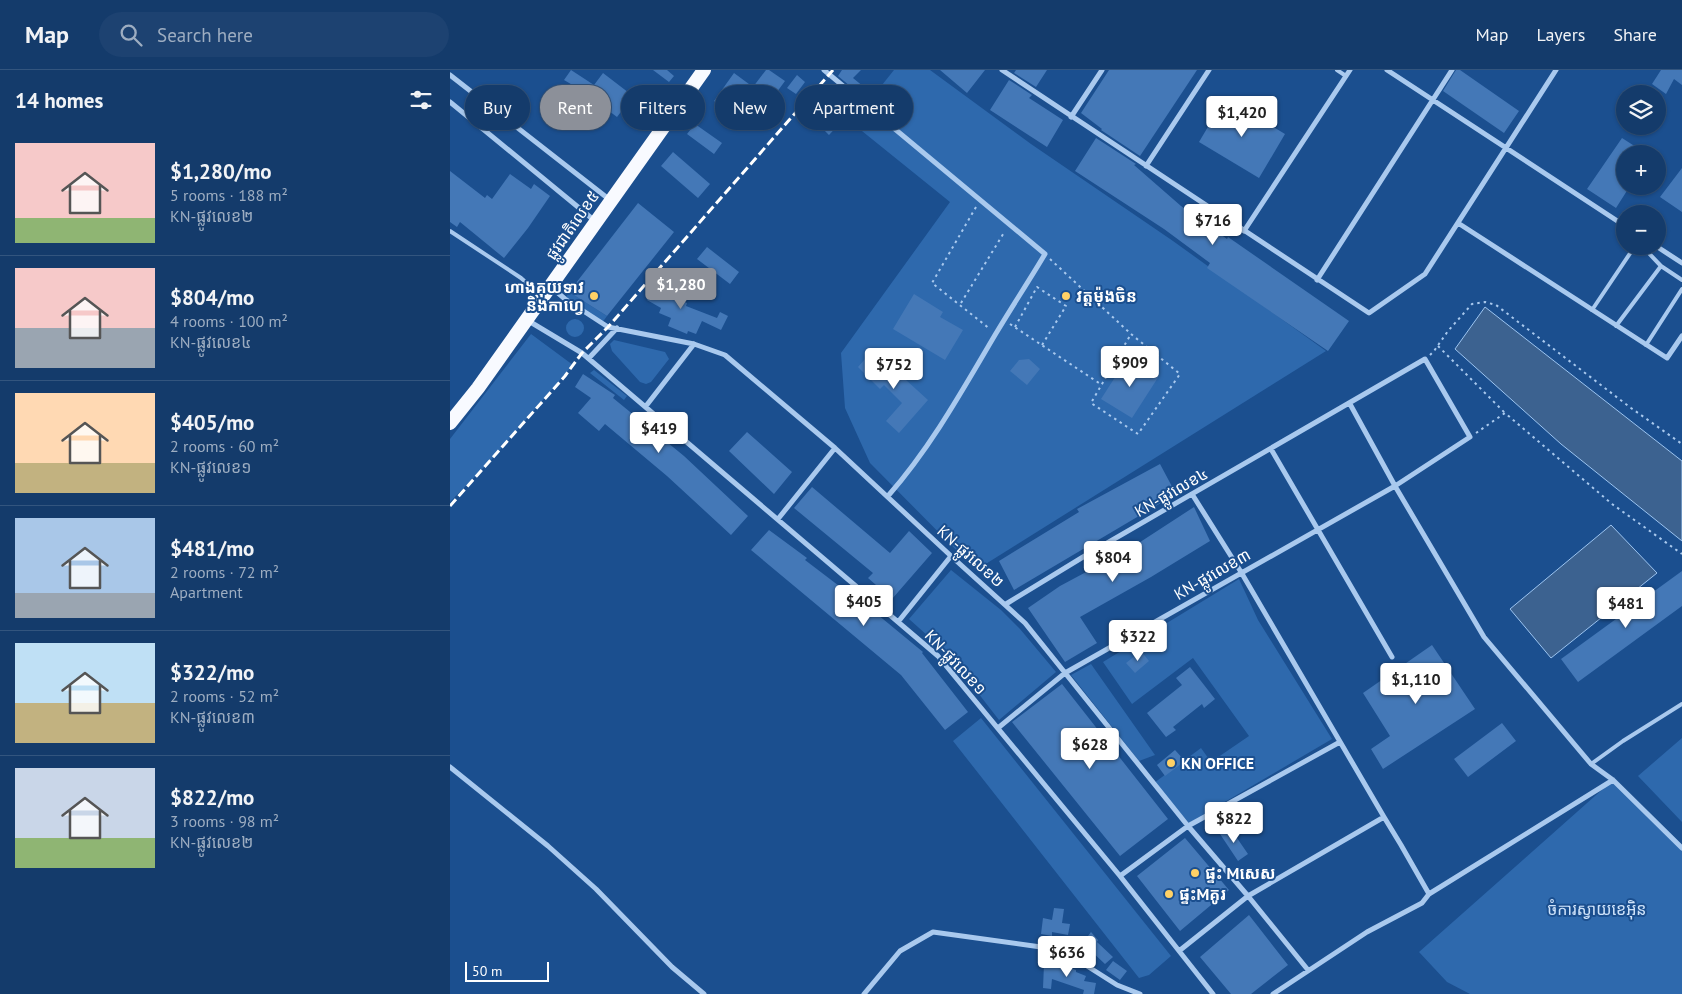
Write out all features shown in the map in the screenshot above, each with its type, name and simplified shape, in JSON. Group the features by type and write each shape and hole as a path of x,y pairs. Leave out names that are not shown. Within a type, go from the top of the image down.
{"highway":[{"name":"ផ្លូវជាតិលេខ៥","path":"450,423 478,388 704,70"}],"street":[{"path":"824,70 1045,254 950,412 888,496"},
{"path":"1002,70 1369,314 1425,274 1556,70"},
{"path":"1071,117 1102,70"},
{"path":"1146,166 1209,70"},
{"path":"1244,231 1350,70"},
{"path":"1387,70 1616,220"},
{"path":"1317,280 1452,70"},
{"path":"450,74 610,200"},
{"path":"450,102 595,221"},
{"path":"1458,223 1667,358 1682,336"},
{"path":"1666,253 1682,263"},
{"name":"KN-ផ្លូវលេខ២","path":"546,292 565,299 608,327 694,344 725,355 836,448 1025,623 1188,826 1308,970"},
{"name":"KN-ផ្លូវលេខ១","path":"526,320 589,358 938,656 1120,876 1213,994"},
{"path":"589,358 617,328"},
{"path":"646,406 694,344"},
{"path":"1425,359 1470,437"},
{"name":"KN-ផ្លូវលេខ៤","path":"1006,604 1425,359"},
{"path":"1350,404 1394,486 1484,637 1591,764 1613,780 1655,819 1682,848"},
{"name":"KN-ផ្លូវលេខ៣","path":"998,728 1065,673 1394,486 1470,437"},
{"path":"778,519 836,448"},
{"path":"1270,449 1392,657"},
{"path":"1192,494 1241,572 1429,894"},
{"path":"898,622 951,556"},
{"path":"1120,876 1188,826 1340,742"},
{"path":"450,767 548,846 596,889 672,967 704,994"},
{"path":"1273,994 1367,932 1422,903 1429,894 1613,780"},
{"path":"1179,951 1248,896 1384,817"},
{"path":"864,994 900,951 933,932 1048,948 1076,959 1117,985 1140,994"}],"lane":[{"path":"1337,70 1346,76"},
{"path":"450,231 521,278 546,292"},
{"path":"1592,310 1629,255"},
{"path":"1651,255 1661,266 1682,280"},
{"path":"1616,326 1661,266"},
{"path":"1646,345 1682,289"},
{"path":"1591,764 1623,740 1682,704"}],"path":[{"path":"980,200 932,283 996,334"},
{"path":"960,304 1009,224"},
{"path":"1045,254 1131,334 1180,374 1138,434 1091,403 1131,334"},
{"path":"1015,327 1037,287 1066,306 1042,345"},
{"path":"1425,359 1434,351 1448,331 1472,304 1485,302 1496,305 1631,408 1682,444"},
{"path":"1004,320 1102,386"},
{"path":"1438,346 1505,414 1612,504 1682,554"},
{"path":"1470,437 1505,414"}],"green space":[{"name":"វត្តម៉ុងចិន","path":"894,70 930,70 1031,144 1173,241 1326,351 976,570 870,463 845,408 841,353 950,202 861,130 913,130 913,85 882,85"},
{"path":"569,292 607,316 602,323 565,299"},
{"path":"575,319 581,322 584,328 581,334 575,337 569,334 566,328 569,322"},
{"path":"531,334 573,365 493,458 450,502 450,439"},
{"path":"614,340 665,352 669,359 651,382 646,384 640,382 612,351 610,344"},
{"path":"594,370 627,396 624,400 590,373"},
{"path":"951,570 1001,610 1020,629 1056,672 999,720 947,653 909,619"},
{"path":"1239,579 1258,620 1332,739 1189,823 1154,783 1201,748 1211,762 1249,736 1193,658 1132,704 1103,662"},
{"path":"1091,664 1155,755 1139,761 1071,675"},
{"path":"981,718 1171,956 1149,975 1139,978 953,741"},
{"path":"1682,738 1682,822 1638,776"},
{"name":"ចំការស្វាយខេអ៊ិន","path":"1613,780 1682,849 1682,994 1470,994 1447,982 1419,952"}],"shaded area":[{"path":"1485,307 1682,461 1682,541 1561,444 1455,349"},
{"path":"1611,525 1657,573 1551,658 1510,609"}],"building":[{"path":"571,70 594,85 572,85 564,80"},
{"path":"653,70 667,70 674,76 669,82"},
{"path":"766,70 769,70 785,81 782,85 755,85"},
{"path":"842,70 861,70 853,78 862,85 849,85 838,76"},
{"path":"940,70 985,70 967,93"},
{"path":"1016,70 1047,70 1036,87 1014,73"},
{"path":"1109,70 1197,70 1140,156 1101,130 1081,113"},
{"path":"1456,70 1460,70 1519,111 1504,133 1443,91"},
{"path":"1661,70 1682,70 1682,85 1674,79 1666,94 1666,85 1652,84"},
{"path":"603,73 621,87 621,112 617,117 611,112 611,85 594,85"},
{"path":"734,73 750,85 725,85"},
{"path":"797,75 805,82 803,85 795,85 795,93 787,88"},
{"path":"1009,80 1032,95 1029,98 1063,120 1047,147 990,110"},
{"path":"1225,98 1285,134 1259,178 1199,142"},
{"path":"690,130 704,130 722,143 714,154 687,134"},
{"path":"824,130 834,130 829,135"},
{"path":"1096,138 1136,164 1134,165 1181,206 1349,321 1328,351 1207,268 1210,263 1164,229 1075,171"},
{"path":"1622,138 1633,145 1617,145"},
{"path":"1616,147 1616,195 1624,195 1616,205 1616,208 1587,189"},
{"path":"673,152 710,184 698,198 661,166"},
{"path":"1682,168 1682,212 1660,197 1666,195 1666,189"},
{"path":"450,171 485,198 487,195 492,199 510,174 531,189 534,184 550,196 504,258 460,222 457,227 450,222"},
{"path":"638,203 674,232 607,316 569,292"},
{"path":"707,247 739,272 730,284 697,259"},
{"path":"660,275 672,282 668,288 679,293 677,298 687,303 686,306 717,318 720,312 728,316 721,330 702,321 696,334 688,331 687,334 668,326 671,318 659,313 661,308 647,300"},
{"path":"914,294 943,312 940,317 963,330 945,360 893,329"},
{"path":"873,350 928,400 899,433 886,421 902,403 884,385 880,389 858,367"},
{"path":"1128,357 1159,376 1132,418 1101,399"},
{"path":"1029,359 1040,369 1027,385 1010,371 1019,360"},
{"path":"583,374 615,395 613,398 684,456 748,516 731,535 667,476 605,424 599,431 578,413 591,398 575,387"},
{"path":"747,432 792,472 774,494 729,451"},
{"path":"1160,464 1176,494 1014,590 999,561 1079,512 1077,509"},
{"path":"812,487 890,553 909,531 932,553 892,599 868,578 873,573 794,508"},
{"path":"1194,507 1210,541 1080,617 1097,643 1065,662 1028,608 1060,586 1131,548"},
{"path":"769,530 807,558 805,560 847,592 849,591 923,652 968,712 945,730 901,675 751,550"},
{"path":"1682,571 1682,606 1578,682 1561,659"},
{"path":"1432,645 1475,709 1383,769 1371,749 1390,736 1363,693"},
{"path":"1141,651 1149,661 1135,673 1126,663"},
{"path":"1190,667 1215,699 1204,708 1202,704 1173,727 1176,730 1166,737 1147,713 1182,685 1176,678"},
{"path":"1062,684 1168,819 1120,856 1012,722"},
{"path":"1502,723 1516,741 1468,777 1454,759"},
{"name":"KN OFFICE","path":"1175,750 1185,761 1165,776 1157,765"},
{"path":"1228,825 1248,854 1238,861 1220,834"},
{"path":"1185,838 1229,890 1180,931 1137,876"},
{"path":"1054,908 1064,909 1062,923 1070,924 1068,935 1052,932 1052,936 1041,934 1043,918 1052,920"},
{"path":"1249,915 1288,965 1251,994 1231,994 1200,957"},
{"path":"1091,932 1098,940 1097,942 1113,957 1105,964 1082,944"},
{"path":"1113,961 1127,971 1120,980 1106,970"},
{"path":"1044,964 1063,965 1062,970 1065,966 1086,976 1084,981 1096,983 1094,994 1083,994 1084,990 1052,979 1051,989 1043,988"}],"railway":[{"path":"450,506 565,376 582,353 608,327 833,70"}],"place":[{"name":"ហាងគុយទាវ និងកាហ្វេ","path":"594,296"},
{"name":"វត្តម៉ុងចិន","path":"1066,296"},
{"name":"KN OFFICE","path":"1171,763"},
{"name":"ផ្ទះ Mសេស","path":"1195,873"},
{"name":"ផ្ទះMគូរ","path":"1169,894"}]}
